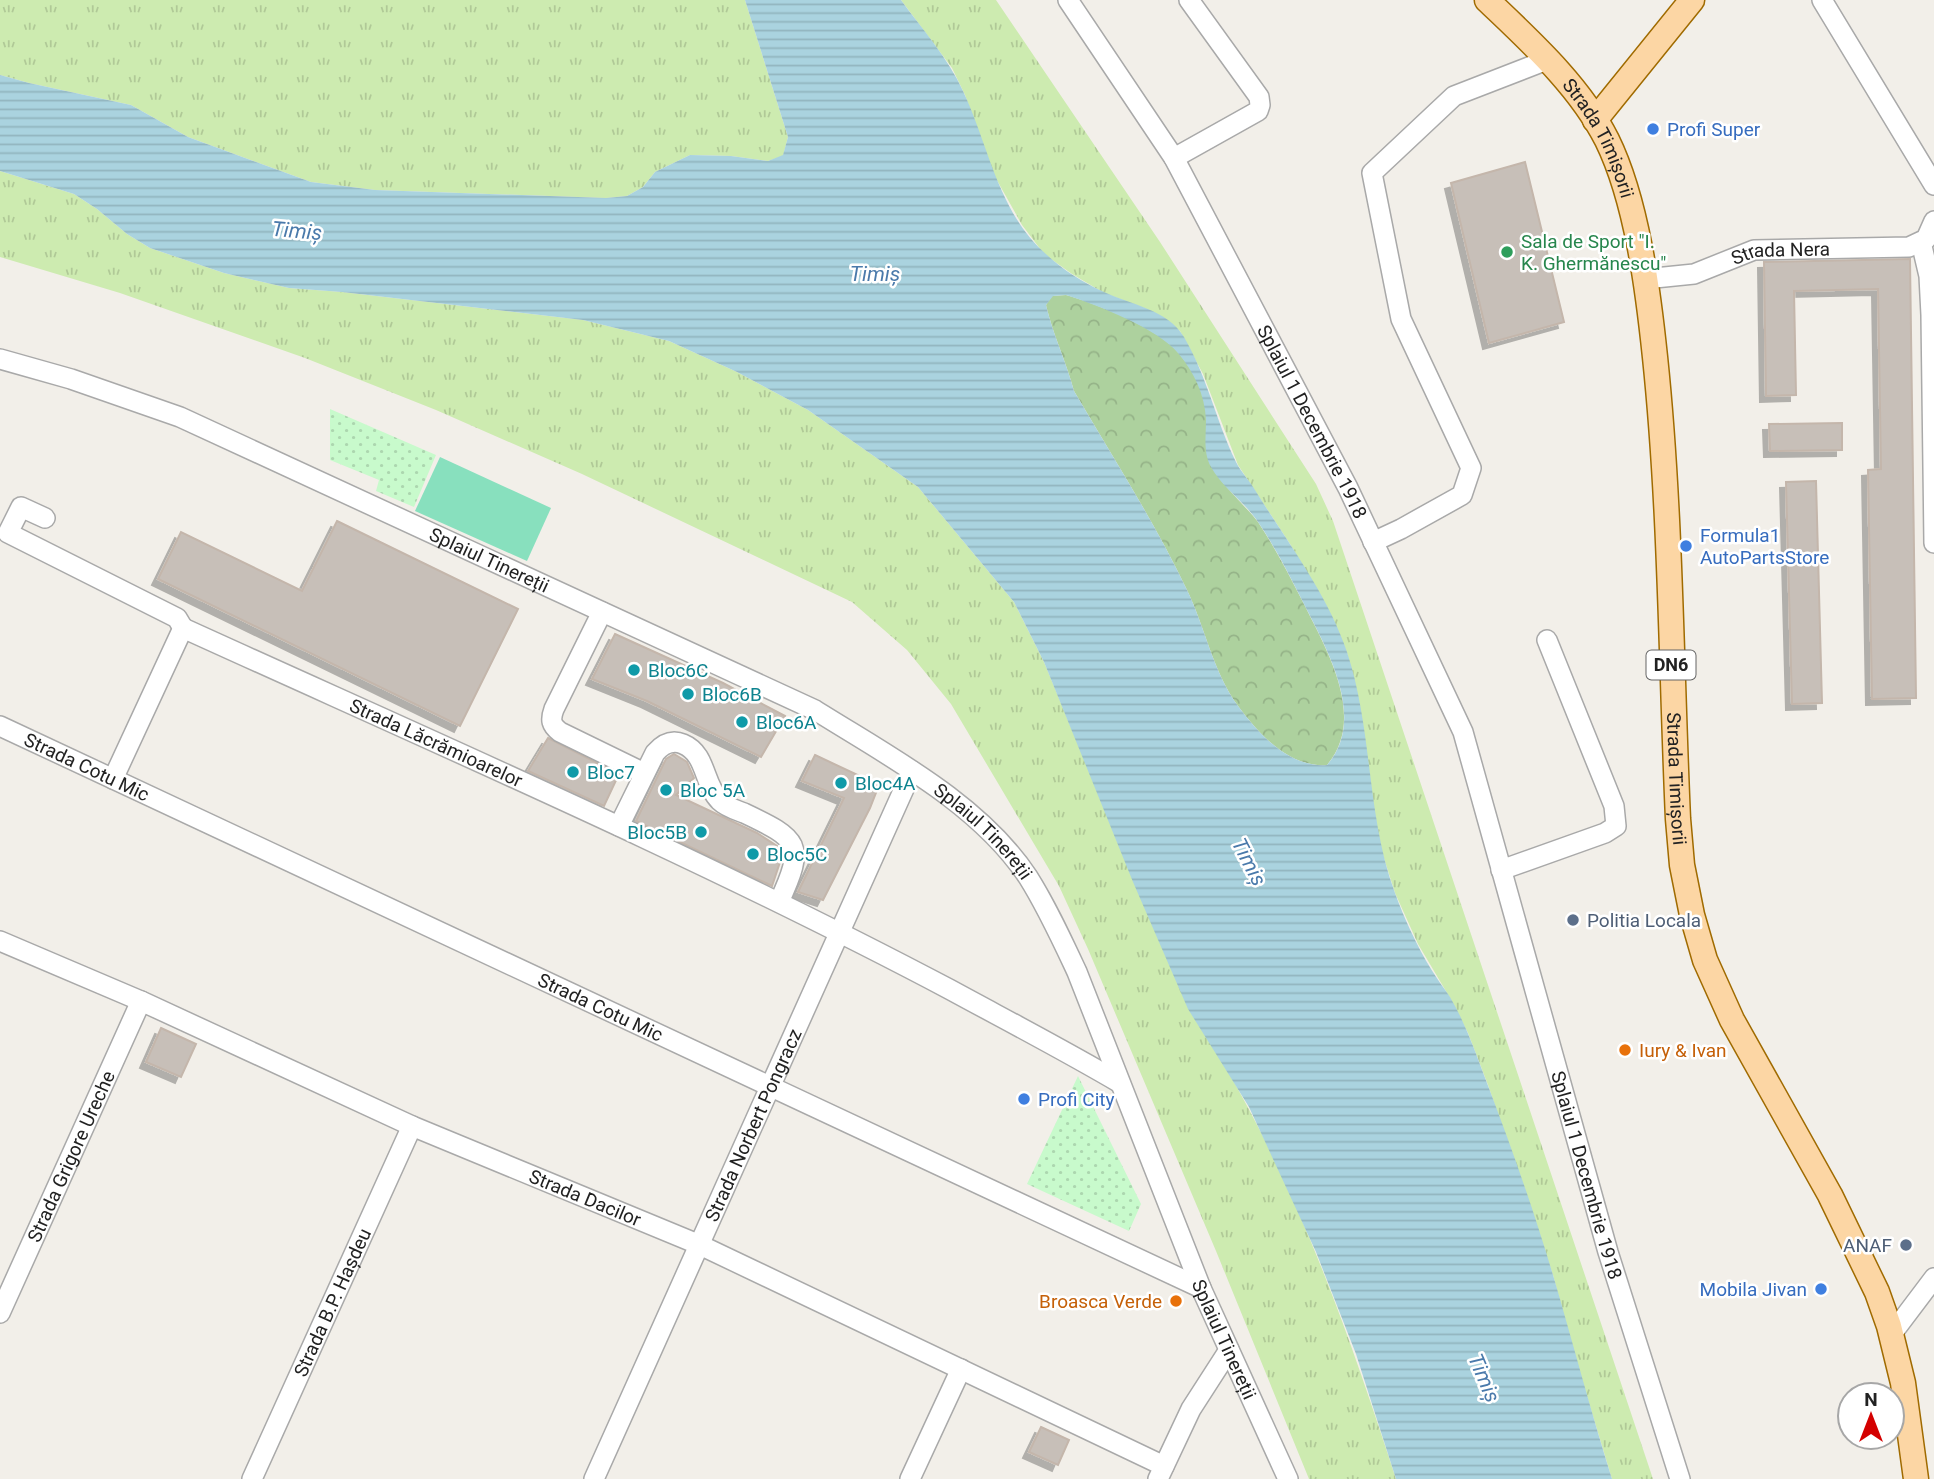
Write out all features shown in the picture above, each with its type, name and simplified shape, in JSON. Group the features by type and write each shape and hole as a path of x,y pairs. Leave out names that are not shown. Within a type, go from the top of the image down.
{"main road":[{"name":"Strada Timișorii","path":"1487,0 1522,32 1569,85 1595,120 1607,140 1626,193 1645,279 1663,430 1678,818 1682,865 1692,915 1705,960 1732,1020 1830,1195 1877,1293 1903,1383 1915,1478"},
{"path":"1595,120 1692,0"}],"street":[{"name":"Splaiul 1 Decembrie 1918","path":"1068,0 1174,158 1348,488 1463,732 1608,1252 1679,1479"},
{"path":"1174,158 1258,111 1260,104 1259,97 1189,0"},
{"path":"1822,0 1934,185"},
{"path":"1373,542 1462,495 1471,468 1401,319 1372,173 1454,96 1547,60"},
{"path":"1934,221 1931,232 1921,242 1929,276 1931,315 1934,544"},
{"name":"Strada Nera","path":"1645,279 1694,274 1754,250 1909,247 1921,242"},
{"name":"Splaiul Tinereții","path":"0,359 71,379 180,417 814,710 912,771 991,833 1027,876 1077,972 1200,1287 1288,1479"},
{"name":"Strada Lăcrămioarelor","path":"45,518 21,507 8,533 177,618 183,628 618,826 840,932 1071,1054 1120,1083"},
{"path":"602,612 551,717 553,726 560,732 644,773"},
{"path":"113,779 183,628"},
{"path":"1501,870 1605,833 1616,826 1614,806 1547,640"},
{"name":"Strada Cotu Mic","path":"0,726 1200,1287"},
{"path":"618,826 654,753 663,744 677,741 690,747 701,759 713,793 723,803 779,830 791,841 796,855 791,878 779,902"},
{"name":"Strada Norbert Pongracz","path":"594,1479 912,771"},
{"name":"Strada Dacilor","path":"0,941 141,1001 412,1126 700,1245 961,1369 1161,1472"},
{"name":"Strada Grigore Ureche","path":"0,1313 141,1001"},
{"name":"Strada B.P. Hașdeu","path":"252,1479 412,1126"},
{"path":"1891,1335 1934,1278"},
{"path":"1161,1472 1191,1409 1229,1350"},
{"path":"910,1479 961,1369"}],"green space":[{"path":"0,0 745,0 788,137 783,156 768,161 731,156 690,155 655,172 643,187 627,196 606,198 375,190 311,182 188,137 131,105 0,75"},
{"path":"901,0 996,0 1160,242 1316,484 1333,521 1653,1479 1612,1479 1553,1275 1488,1085 1468,1033 1418,944 1395,893 1375,819 1356,689 1347,653 1333,619 1290,544 1238,465 1203,374 1180,331 1144,308 1104,293 1044,254 1022,225 994,175 965,95 952,68"},
{"path":"0,171 74,194 150,248 224,273 289,288 583,320 669,341 737,372 808,410 918,487 1014,602 1044,662 1072,730 1226,1068 1301,1217 1361,1373 1396,1479 1309,1479 1216,1251 1059,886 951,704 907,650 852,602 582,474 436,410 305,358 120,293 0,257"},
{"path":"1066,295 1108,310 1153,332 1175,349 1193,373 1204,400 1217,474 1258,522 1271,542 1332,664 1343,706 1344,727 1338,747 1327,765 1300,761 1276,747 1255,727 1229,693 1174,564 1074,391 1046,305 1052,296"},
{"path":"330,409 436,455 414,507 376,491 379,480 330,460"},
{"path":"440,457 551,508 527,561 415,511"},
{"path":"1078,1076 1141,1204 1129,1231 1027,1184"}],"water":[{"name":"Timiș","path":"745,0 901,0 957,79 996,178 1030,238 1053,261 1074,276 1104,292 1158,314 1168,320 1184,337 1199,367 1236,462 1318,589 1339,630 1355,682 1379,833 1395,893 1421,951 1450,997 1475,1050 1546,1251 1612,1479 1396,1479 1356,1354 1316,1252 1249,1107 1188,1009 1133,882 1044,662 1014,602 918,487 808,410 737,372 669,341 583,320 289,288 224,273 150,248 74,194 0,171 0,75 131,105 188,137 311,182 375,190 606,198 627,196 643,187 655,172 690,155 731,156 768,161 783,155 788,137","holes":["1066,295 1142,326 1178,353 1194,376 1201,393 1206,420 1208,462 1221,481 1256,519 1275,549 1332,661 1339,683 1344,726 1339,746 1327,765 1300,761 1276,747 1255,727 1229,693 1174,564 1074,391 1046,305 1053,296"]}],"building":[{"name":"Sala de Sport \"I. K. Ghermănescu\"","path":"1525,162 1564,322 1489,343 1451,183"},
{"path":"1910,259 1916,698 1872,699 1868,470 1881,469 1878,289 1794,291 1796,395 1766,396 1764,262"},
{"path":"1842,423 1842,450 1770,451 1769,424"},
{"path":"1816,481 1822,703 1792,704 1786,482"},
{"path":"337,521 518,609 460,726 158,579 181,532 302,591"},
{"path":"615,634 723,683 785,716 761,757 647,701 592,679"},
{"name":"Bloc7","path":"548,738 619,774 604,806 528,771"},
{"path":"674,754 687,762 694,778 676,795 757,833 777,846 782,856 772,886 636,821 666,759"},
{"path":"815,755 879,785 823,900 798,892 844,798 802,781"},
{"path":"161,1028 196,1044 181,1077 146,1062"},
{"path":"1041,1427 1069,1440 1058,1465 1029,1452"}],"place":[{"name":"Profi Super","path":"1653,129"},
{"name":"Sala de Sport \"I. K. Ghermănescu\"","path":"1507,252"},
{"name":"Formula1 AutoPartsStore","path":"1686,546"},
{"name":"Bloc6C","path":"634,670"},
{"name":"Bloc6B","path":"688,694"},
{"name":"Bloc6A","path":"742,722"},
{"name":"Bloc7","path":"573,772"},
{"name":"Bloc4A","path":"841,783"},
{"name":"Bloc 5A","path":"666,790"},
{"name":"Bloc5B","path":"701,832"},
{"name":"Bloc5C","path":"753,854"},
{"name":"Politia Locala","path":"1573,920"},
{"name":"Iury & Ivan","path":"1625,1050"},
{"name":"Profi City","path":"1024,1099"},
{"name":"ANAF","path":"1906,1245"},
{"name":"Mobila Jivan","path":"1821,1289"},
{"name":"Broasca Verde","path":"1176,1301"}]}
